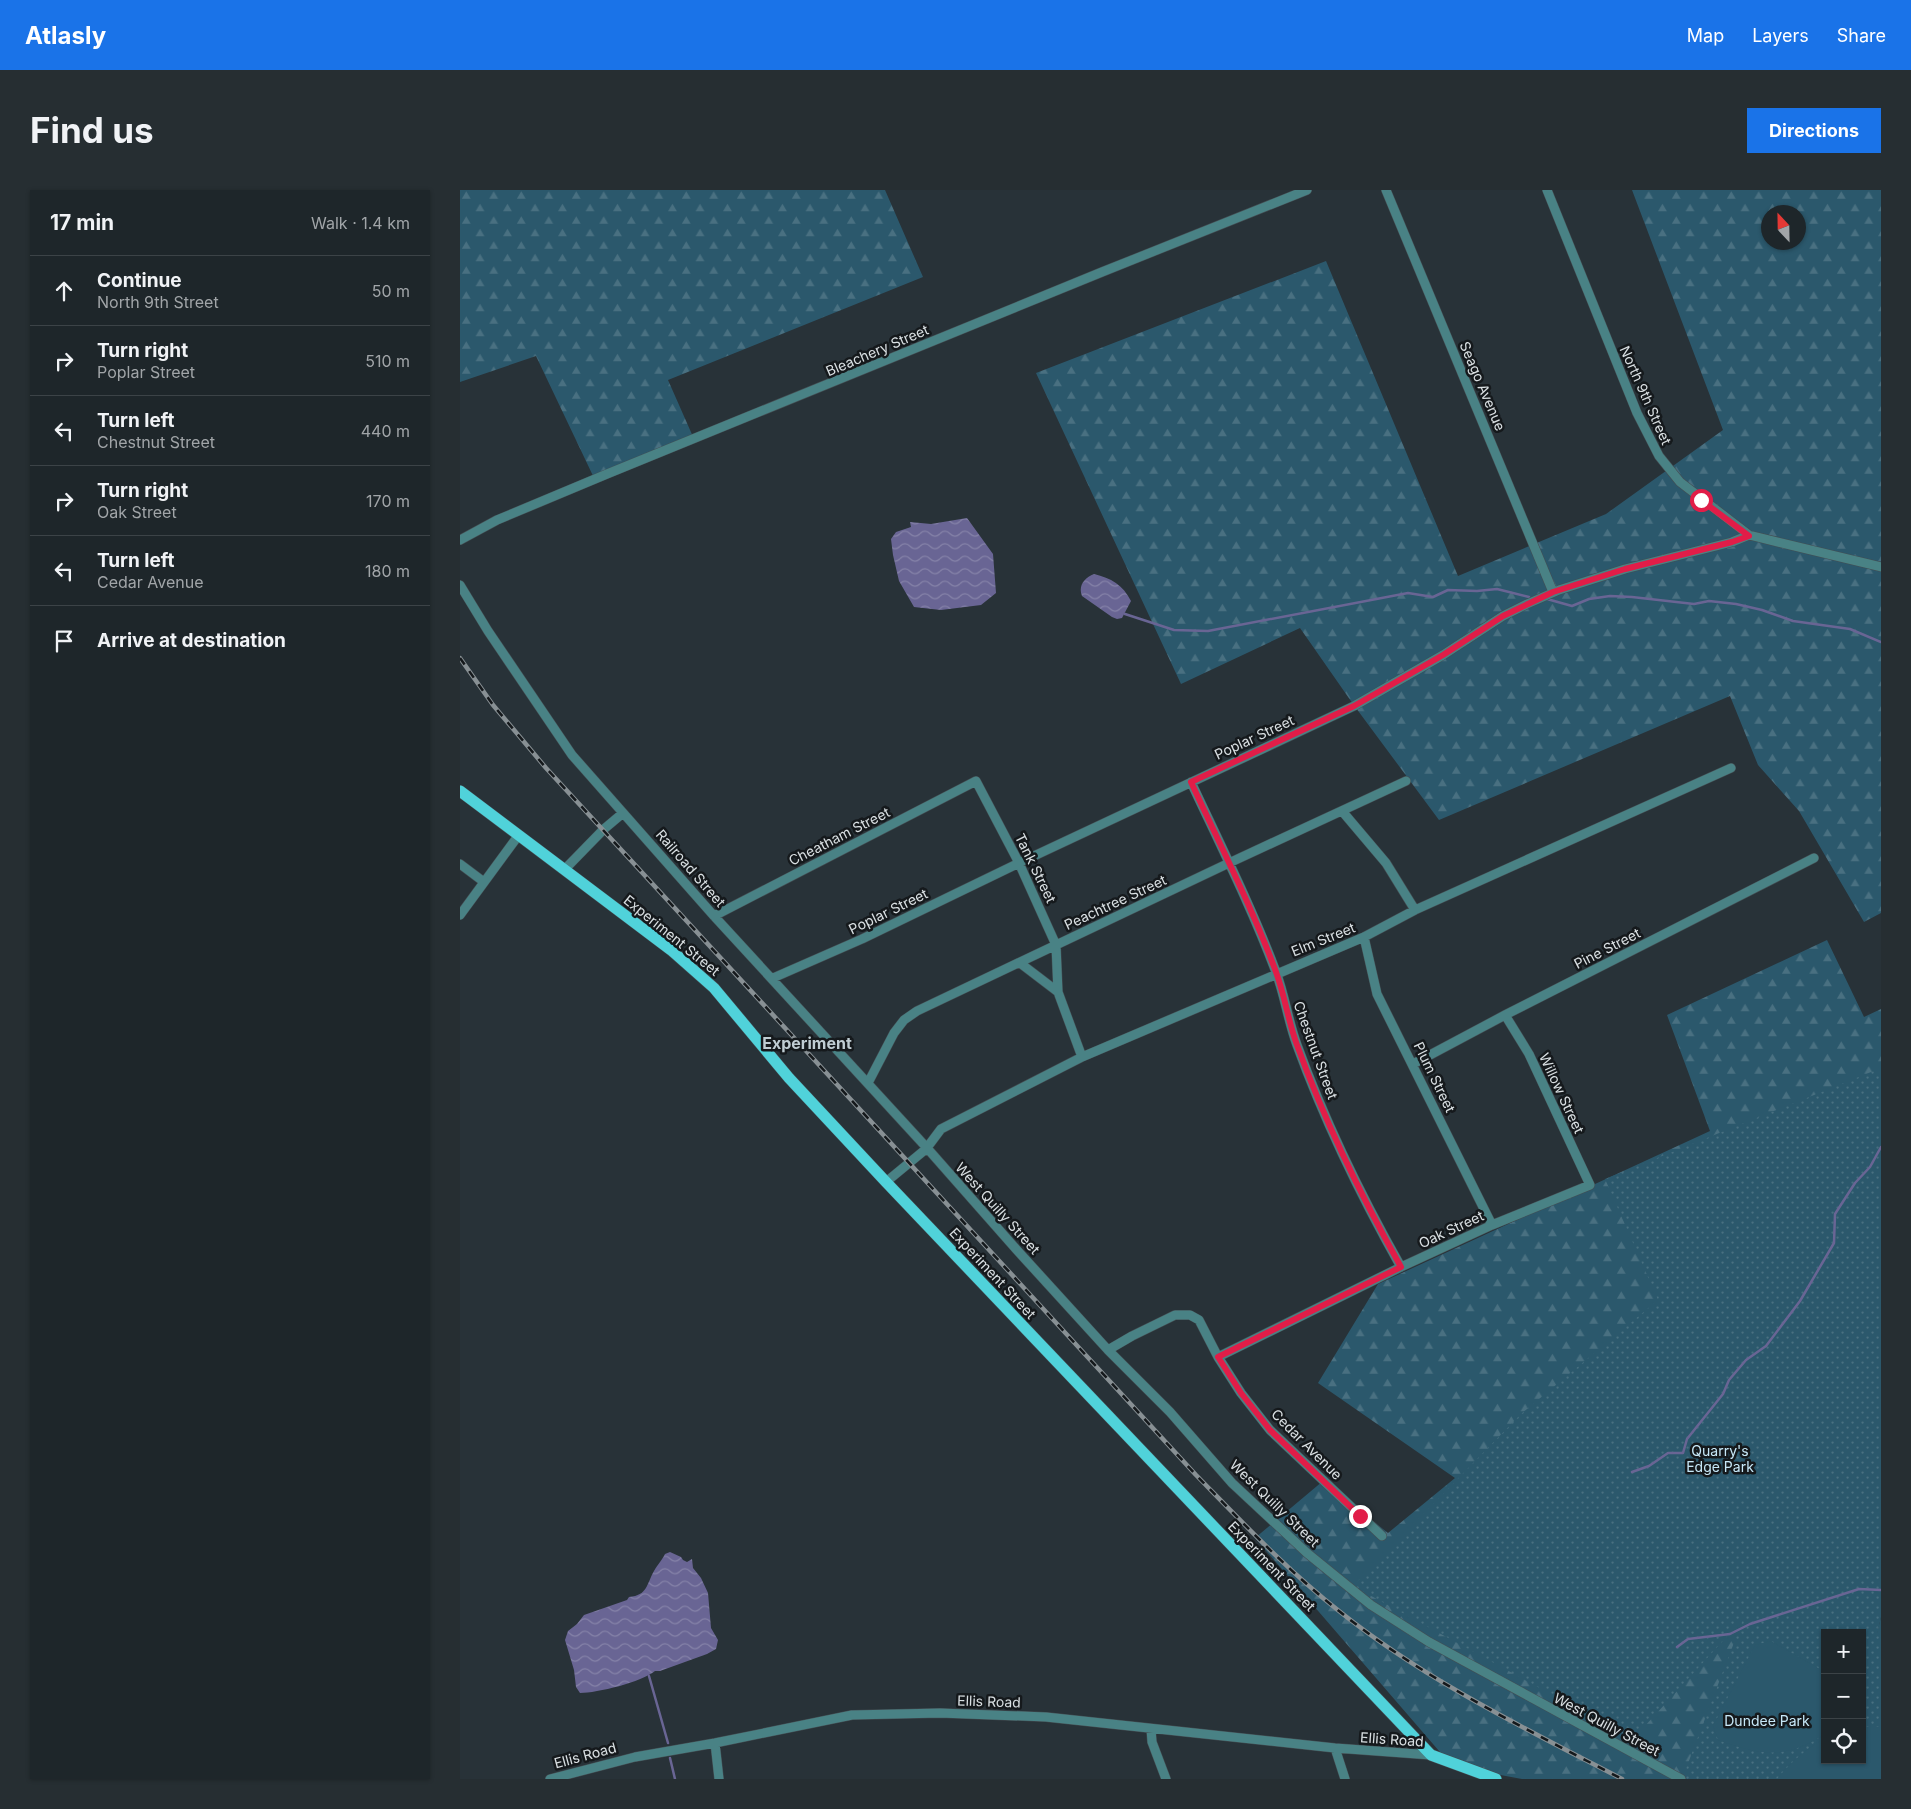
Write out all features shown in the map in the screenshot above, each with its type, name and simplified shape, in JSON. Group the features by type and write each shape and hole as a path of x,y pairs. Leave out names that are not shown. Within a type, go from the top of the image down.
{"main road":[{"name":"Experiment Street","path":"460,791 671,950 714,988 789,1078 886,1182 1431,1755 1491,1778"}],"street":[{"name":"Bleachery Street","path":"460,540 497,520 607,474 1307,190"},
{"name":"Seago Avenue","path":"1386,190 1553,592"},
{"name":"North 9th Street","path":"1547,190 1637,413 1659,456 1680,482 1749,536 1881,567"},
{"name":"Poplar Street","path":"773,978 862,939 1354,706 1443,655 1503,616 1553,592 1625,569 1749,536"},
{"name":"Railroad Street","path":"460,585 488,631 572,754 714,916 773,978 927,1148"},
{"name":"Elm Street","path":"886,1182 927,1148 941,1129 1082,1057 1364,937 1414,910 1731,768"},
{"name":"Tank Street","path":"976,781 1019,863 1056,945 1058,992 1082,1057"},
{"name":"Cheatham Street","path":"714,916 976,781"},
{"name":"Peachtree Street","path":"868,1083 894,1033 904,1020 924,1008 1406,781"},
{"name":"Chestnut Street","path":"1191,782 1229,863 1276,973 1296,1044 1336,1140 1376,1222 1401,1267"},
{"path":"1342,811 1386,864 1414,910"},
{"path":"565,869 604,829 623,813"},
{"path":"460,915 518,836"},
{"name":"Pine Street","path":"1413,1064 1505,1015 1814,858"},
{"path":"460,864 484,882"},
{"name":"Plum Street","path":"1364,937 1377,994 1492,1225"},
{"path":"1020,962 1058,992"},
{"name":"Willow Street","path":"1505,1015 1529,1054 1590,1186"},
{"name":"West Quilly Street","path":"927,1148 1108,1350 1170,1412 1239,1490 1306,1553 1366,1601 1429,1642 1681,1779"},
{"name":"Oak Street","path":"1218,1357 1401,1267 1492,1225 1590,1186"},
{"name":"Cedar Avenue","path":"1108,1350 1175,1315 1190,1315 1199,1320 1218,1357 1241,1393 1270,1430 1382,1536"},
{"name":"Ellis Road","path":"550,1779 635,1757 852,1715 940,1713 1046,1717 1335,1748 1431,1755"},
{"path":"1151,1729 1152,1742 1166,1779"},
{"path":"715,1743 719,1779"},
{"path":"1335,1748 1345,1779"}],"green space":[{"path":"460,190 885,190 923,277 668,380 694,439 595,480 536,356 460,382"},
{"path":"1632,190 1881,190 1881,913 1864,922 1799,811 1758,765 1730,696 1439,820 1353,704 1300,628 1181,684 1036,373 1326,261 1458,576 1606,514 1723,430"},
{"name":"Quarry's Edge Park","path":"1827,940 1864,1017 1881,1009 1881,1617 1868,1677 1866,1629 1821,1629 1821,1637 1682,1779 1522,1779 1452,1766 1255,1538 1323,1481 1388,1533 1455,1478 1318,1383 1378,1284 1710,1131 1667,1015"},
{"name":"Quarry's Edge Park","path":"1881,1068 1881,1613 1872,1653 1881,1617 1881,1779 1682,1779 1743,1619 1633,1739 1353,1586 1521,1414 1658,1300 1605,1179"},
{"name":"Dundee Park","path":"1771,1641 1821,1670 1821,1736 1798,1748 1773,1752 1760,1752 1718,1740 1713,1726 1755,1645"},
{"path":"1866,1727 1881,1727 1881,1779 1777,1779 1799,1756 1821,1741 1821,1764 1866,1764"}],"water":[{"path":"967,518 993,554 996,593 981,605 941,610 914,607 899,581 891,539 896,532 911,527 910,522 931,524"},
{"path":"1094,574 1116,583 1128,595 1131,601 1122,618 1112,617 1082,596 1081,586 1087,578"},
{"path":"670,1552 687,1562 692,1559 693,1568 701,1578 708,1593 711,1628 718,1640 716,1649 660,1671 655,1671 630,1683 588,1693 580,1693 576,1687 574,1670 565,1640 568,1631 584,1615 627,1600 629,1597 643,1592 665,1554"}],"waterway":[{"path":"1125,614 1174,630 1208,631 1408,593 1433,597 1448,590 1477,591 1497,589 1529,597"},
{"path":"1547,599 1572,606 1589,599 1610,596 1694,604 1709,601 1736,604 1762,610 1793,621 1850,629 1881,642"},
{"path":"1632,1472 1649,1466 1668,1453 1683,1453 1687,1439 1723,1394 1729,1380 1746,1360 1766,1346 1800,1301 1834,1243 1835,1214 1855,1183 1870,1167 1881,1147"},
{"path":"1677,1647 1688,1639 1730,1634 1750,1624 1859,1589 1881,1590"},
{"path":"649,1676 668,1743"},
{"path":"670,1758 675,1779"}],"railway":[{"path":"460,658 493,705 546,768 1196,1475 1265,1545 1339,1611 1406,1659 1476,1702 1622,1779"}],"district":[{"name":"Experiment","path":"807,1043"}],"route":[{"path":"1360,1516 1270,1430 1241,1393 1218,1357 1401,1267 1376,1222 1336,1140 1296,1044 1276,973 1229,863 1191,782 1354,706 1443,655 1503,616 1553,592 1625,569 1674,558 1749,536 1701,500"}]}
